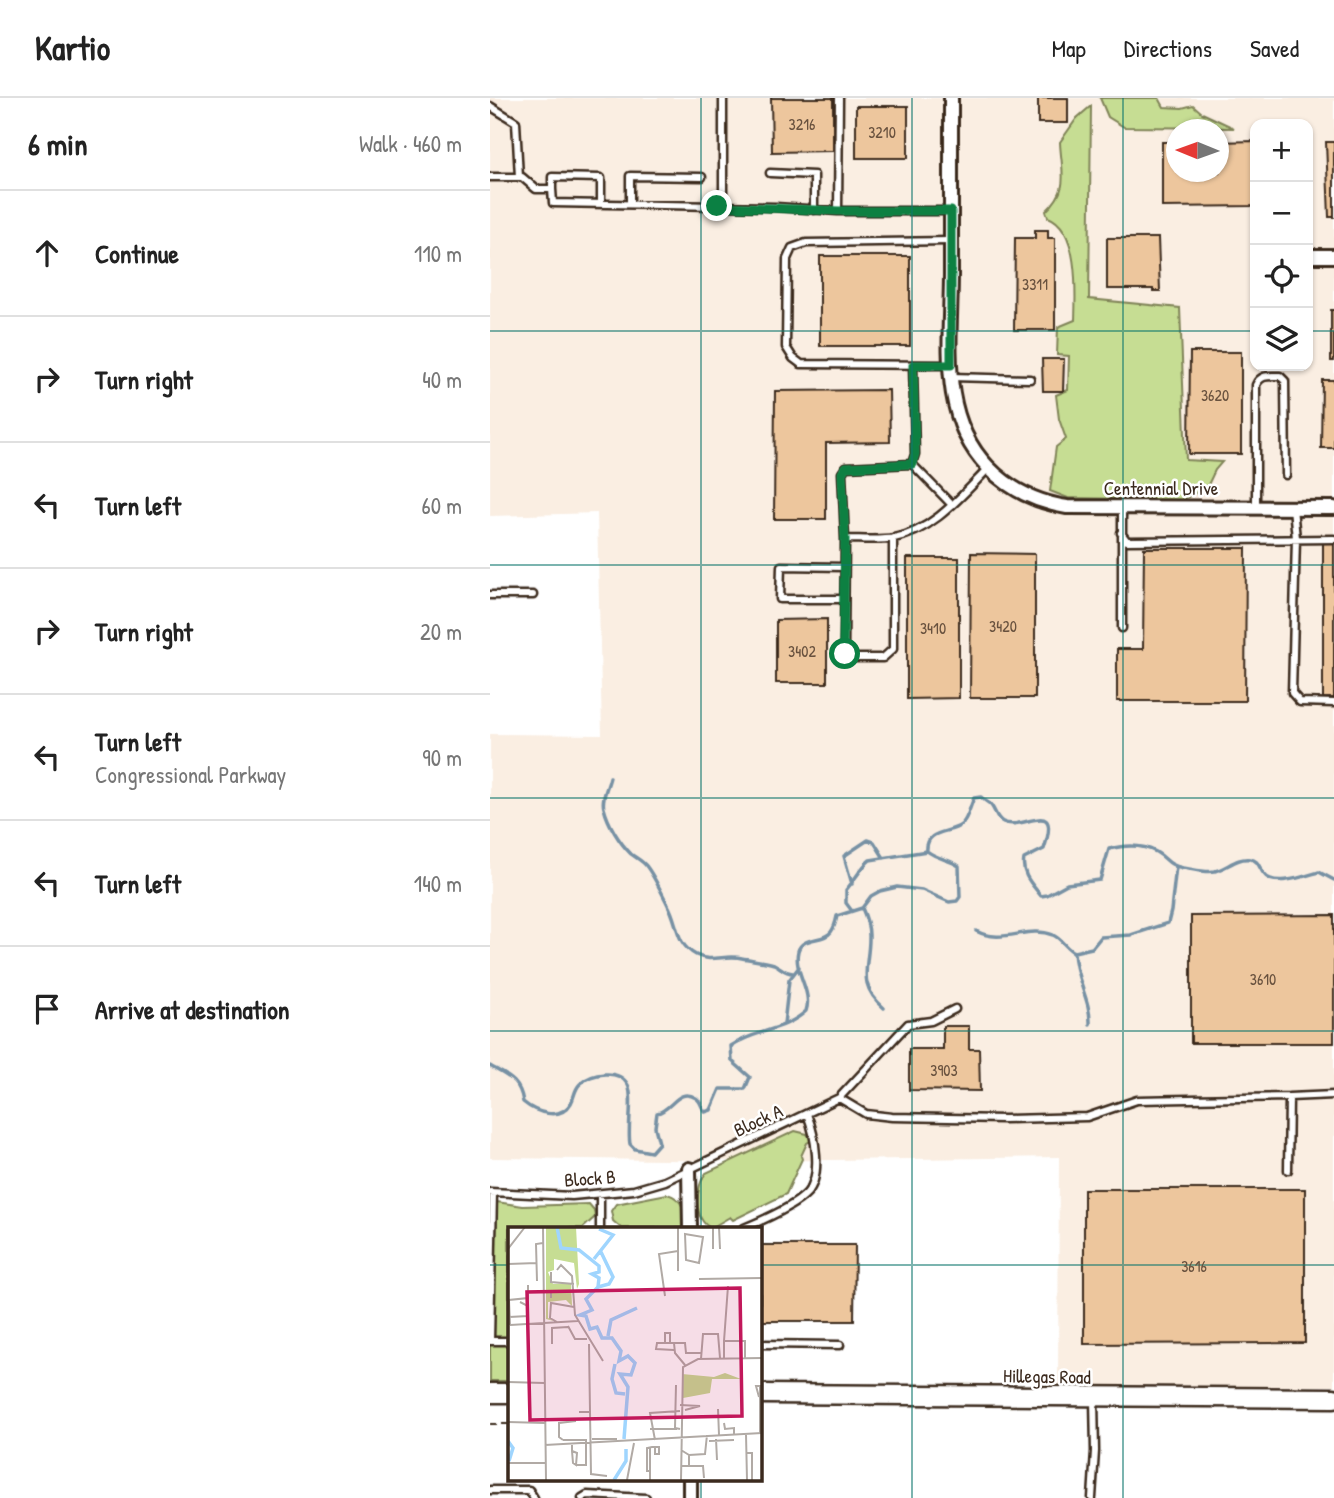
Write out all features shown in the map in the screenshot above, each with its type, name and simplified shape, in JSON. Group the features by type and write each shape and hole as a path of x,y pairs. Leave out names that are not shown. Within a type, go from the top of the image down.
{"main road":[{"path":"490,1393 508,1393"},
{"name":"Hillegas Road","path":"761,1394 1334,1398"}],"street":[{"path":"951,98 951,371 960,424 972,447 992,472"},
{"path":"1313,256 1334,256"},
{"name":"Centennial Drive","path":"992,472 1018,491 1042,502 1067,507 1334,508"},
{"path":"689,1169 691,1227"},
{"path":"690,1480 690,1498"}],"lane":[{"path":"723,98 723,206"},
{"path":"838,211 839,98"},
{"path":"490,106 516,122 519,177"},
{"path":"770,173 814,175 814,210"},
{"path":"630,204 630,176 702,177"},
{"path":"490,177 522,177 537,189 552,189"},
{"path":"601,204 601,178 552,177 553,203 838,211 951,211"},
{"path":"951,241 806,243 792,248 787,259 786,347 801,364 913,365 1030,379"},
{"path":"912,464 915,454 913,365"},
{"path":"1256,508 1256,385 1259,379 1265,376 1280,376 1285,380 1286,475"},
{"path":"893,538 894,649 883,658 849,658 845,654 842,473 846,467 912,464 952,505"},
{"path":"845,539 893,538 910,533 945,512 992,472"},
{"path":"1122,508 1122,628"},
{"path":"1293,508 1296,538 1292,693 1300,702 1334,703"},
{"path":"1121,533 1127,541 1334,539"},
{"path":"844,599 780,599 781,566 845,567"},
{"path":"490,595 533,594"},
{"path":"955,1009 930,1021 908,1024 839,1098 866,1114 879,1116 1004,1119 1087,1117 1137,1100 1334,1096"},
{"path":"1288,1171 1289,1097"},
{"name":"Block A","path":"689,1169 839,1098"},
{"path":"746,1227 769,1217 808,1192 817,1166 814,1130 807,1114"},
{"name":"Block B","path":"492,1192 536,1196 600,1194 650,1187 689,1169"},
{"path":"492,1192 490,1341 508,1341"},
{"path":"600,1194 600,1227"},
{"path":"761,1344 840,1345"},
{"path":"1092,1498 1094,1397"},
{"path":"490,1490 529,1490 534,1498"},
{"path":"582,1498 587,1495 646,1498"}],"path":[{"path":"490,1424 508,1424"}],"shaded area":[{"path":"490,98 1334,98 1334,1386 1058,1386 1059,1157 747,1161 490,1158 490,734 602,735 597,513 490,516"}],"green space":[{"path":"1100,98 1159,98 1164,107 1182,108 1193,105 1215,119 1166,119 1166,127 1124,127 1108,117"},
{"path":"1091,106 1089,299 1180,308 1186,460 1222,462 1207,487 1182,500 1068,498 1050,491 1056,447 1066,439 1059,419 1056,395 1068,390 1069,356 1057,355 1058,327 1075,320 1076,294 1070,247 1058,223 1048,217 1046,211 1054,203 1062,187 1060,142 1077,118"},
{"path":"795,1131 807,1134 812,1140 807,1143 786,1194 713,1227 705,1224 701,1218 698,1203 700,1186 706,1173"},
{"path":"667,1194 673,1196 680,1203 684,1227 620,1227 613,1221 611,1211 616,1204"},
{"path":"490,1201 523,1206 589,1204 595,1217 584,1227 508,1227 508,1381 490,1381"}],"building":[{"path":"771,98 833,98 833,151 772,152"},
{"path":"1038,98 1068,98 1068,123 1038,123"},
{"path":"856,106 908,106 908,158 856,158"},
{"path":"1250,141 1250,206 1162,207 1162,142 1166,142 1166,182 1229,182 1229,142"},
{"path":"1326,142 1334,142 1334,217 1329,217"},
{"path":"1035,230 1048,230 1048,238 1055,238 1055,330 1014,330 1015,238 1035,238"},
{"path":"1107,238 1158,238 1160,291 1107,289"},
{"path":"820,256 910,256 910,346 820,346"},
{"path":"1331,310 1334,310 1334,361 1331,361"},
{"path":"1190,352 1241,352 1241,454 1189,454"},
{"path":"1042,359 1064,359 1063,391 1043,391"},
{"path":"1322,380 1334,380 1334,448 1321,448"},
{"path":"889,390 890,442 826,443 826,519 774,519 775,391"},
{"path":"1323,543 1334,543 1334,698 1323,698"},
{"path":"1144,548 1246,548 1245,701 1117,701 1117,649 1143,649"},
{"path":"971,553 1035,554 1035,698 970,698"},
{"path":"907,558 959,558 959,698 907,699"},
{"path":"827,619 827,683 776,683 776,620"},
{"path":"1334,915 1334,1043 1191,1043 1191,916"},
{"path":"943,1026 969,1026 969,1049 979,1049 980,1091 909,1090 909,1049 943,1049"},
{"path":"1084,1189 1305,1189 1305,1343 1084,1344"},
{"path":"761,1245 855,1245 854,1321 761,1321"}],"waterway":[{"path":"610,777 603,800 608,820 622,844 653,876 684,945 702,957 736,957 766,962 793,973"},
{"path":"490,1066 516,1084 523,1102 541,1112 554,1114 566,1109 578,1086 585,1080 605,1074 618,1076 630,1090 630,1144 635,1149 651,1152 659,1143 655,1127 657,1113 684,1095 696,1098 705,1112 711,1110 720,1089 745,1089 750,1077 732,1061 731,1046 789,1023 806,1011 807,996 797,959 800,946 828,935 837,916 862,908 871,896 880,891 897,887 922,890 949,902 957,901 960,897 959,866 927,851 927,844 934,835 961,825 974,798 981,797 990,804 1003,822 1011,824 1044,819 1048,823 1044,849 1024,859 1026,874 1041,896 1067,884 1100,880 1109,849 1127,846 1151,849 1174,865 1199,871 1215,871 1250,859 1257,863 1268,878 1274,880 1290,880 1319,872 1334,880"},
{"path":"852,884 844,856 868,840 874,842 884,858"},
{"path":"852,911 846,903 846,890 870,860 927,851"},
{"path":"976,931 996,936 1043,933 1053,935 1074,952 1092,948 1101,937 1131,935 1168,923 1176,866"},
{"path":"862,908 869,931 867,982 875,999 884,1008"},
{"path":"1074,952 1090,1024"},
{"path":"784,1024 789,980 799,967"}],"route":[{"path":"717,206 838,211 951,211 951,365 913,365 915,454 912,464 846,467 842,473 845,654"}]}
